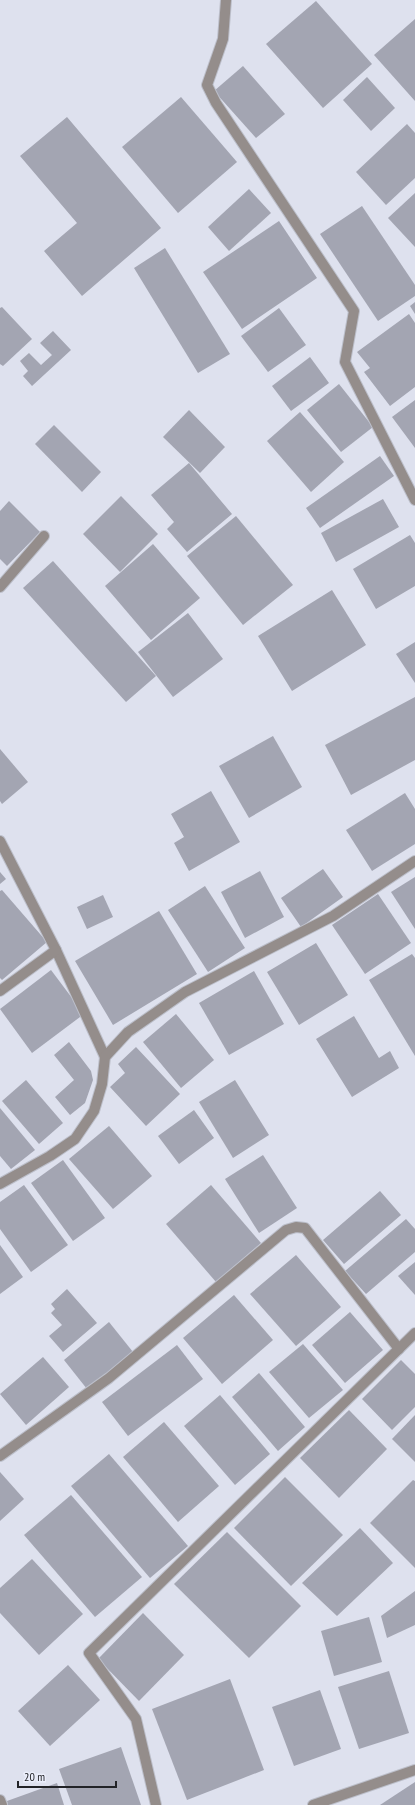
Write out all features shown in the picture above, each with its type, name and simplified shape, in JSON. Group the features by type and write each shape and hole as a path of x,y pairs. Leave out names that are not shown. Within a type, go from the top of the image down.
{"street":[{"path":"226,0 223,40 207,85 216,103 354,310 345,362 415,500"},
{"path":"0,587 44,536"},
{"path":"0,840 56,950 105,1056 102,1084 94,1111 75,1138 50,1156 0,1184"},
{"path":"105,1056 128,1032 185,992 333,916 415,862"},
{"path":"0,991 56,950"},
{"path":"0,1456 109,1378 286,1230 296,1227 305,1228 399,1349"},
{"path":"156,1805 136,1719 90,1653 415,1333"},
{"path":"313,1805 415,1770"},
{"path":"0,1800 2,1805"}],"building":[{"path":"316,1 372,64 323,108 266,44"},
{"path":"415,19 415,101 374,55"},
{"path":"243,66 285,114 256,138 214,91"},
{"path":"367,77 395,108 371,131 343,100"},
{"path":"181,97 237,162 178,213 122,147"},
{"path":"67,117 161,228 82,296 44,251 77,223 20,156"},
{"path":"407,124 415,133 415,178 386,205 356,172"},
{"path":"249,189 271,213 229,251 208,227"},
{"path":"415,193 415,247 388,218"},
{"path":"362,206 415,285 415,296 378,321 320,234"},
{"path":"279,221 317,278 242,329 203,272"},
{"path":"165,248 230,354 198,373 134,268"},
{"path":"415,302 415,314 410,306"},
{"path":"2,307 32,339 3,366 0,364 0,308"},
{"path":"279,308 306,345 268,372 241,336"},
{"path":"409,314 415,323 415,387 390,406 364,372 370,368 357,352"},
{"path":"53,331 71,350 32,386 23,376 28,371 20,361 29,353 41,365 52,355 40,343"},
{"path":"310,357 329,383 291,411 272,386"},
{"path":"339,384 373,427 341,452 307,410"},
{"path":"415,400 415,448 392,417"},
{"path":"189,410 225,447 200,473 163,437"},
{"path":"300,412 344,462 311,492 267,441"},
{"path":"54,425 101,472 82,492 35,444"},
{"path":"380,456 394,476 320,528 306,508"},
{"path":"189,463 232,514 187,552 167,529 174,522 151,495"},
{"path":"121,496 158,534 120,572 83,534"},
{"path":"383,499 399,527 336,562 321,533"},
{"path":"9,501 40,532 7,566 0,559 0,511"},
{"path":"236,516 293,585 243,625 187,556"},
{"path":"410,535 415,543 415,586 376,609 353,569"},
{"path":"153,544 200,598 151,640 105,586"},
{"path":"53,561 156,676 126,702 23,588"},
{"path":"332,590 366,645 292,691 258,636"},
{"path":"188,613 223,659 173,697 138,652"},
{"path":"415,642 415,683 396,654"},
{"path":"415,697 415,760 351,795 325,745"},
{"path":"273,736 302,787 249,818 219,766"},
{"path":"0,749 28,782 2,804 0,801"},
{"path":"211,791 240,842 189,871 174,843 184,837 171,814"},
{"path":"405,793 415,809 415,844 372,871 346,830"},
{"path":"323,869 343,897 301,927 281,898"},
{"path":"260,871 284,917 245,938 221,892"},
{"path":"0,872 6,879 0,884"},
{"path":"415,877 415,929 391,892"},
{"path":"205,886 245,948 208,972 168,910"},
{"path":"2,890 47,942 2,980 0,978 0,891"},
{"path":"378,894 411,943 365,974 332,925"},
{"path":"103,895 113,917 87,929 77,907"},
{"path":"159,911 197,974 113,1025 75,961"},
{"path":"316,943 348,995 299,1025 267,972"},
{"path":"412,954 415,958 415,1056 369,980"},
{"path":"51,970 84,1014 32,1053 0,1009"},
{"path":"254,971 284,1024 229,1055 199,1003"},
{"path":"176,1014 214,1060 181,1088 143,1042"},
{"path":"354,1016 379,1058 390,1051 399,1068 352,1097 316,1039"},
{"path":"69,1042 91,1071 93,1080 85,1103 70,1115 55,1097 74,1080 54,1055"},
{"path":"136,1047 180,1094 146,1126 110,1087 125,1073 118,1064"},
{"path":"26,1080 63,1123 39,1144 2,1101"},
{"path":"235,1080 269,1135 233,1158 199,1102"},
{"path":"0,1108 35,1150 11,1169 0,1156"},
{"path":"194,1110 214,1138 179,1164 158,1136"},
{"path":"109,1126 152,1176 113,1209 69,1159"},
{"path":"263,1155 297,1208 259,1233 225,1179"},
{"path":"63,1160 105,1218 73,1241 31,1183"},
{"path":"24,1185 68,1245 31,1272 0,1229 0,1202"},
{"path":"211,1185 261,1243 216,1282 166,1224"},
{"path":"380,1191 401,1215 344,1264 323,1240"},
{"path":"406,1219 415,1229 415,1252 366,1294 345,1271"},
{"path":"0,1245 23,1277 0,1294"},
{"path":"296,1255 341,1307 296,1346 250,1294"},
{"path":"415,1262 415,1295 398,1276"},
{"path":"67,1289 97,1323 63,1352 49,1336 62,1325 51,1313 55,1309 51,1304"},
{"path":"234,1295 273,1340 222,1384 183,1338"},
{"path":"350,1312 383,1350 345,1383 312,1345"},
{"path":"109,1322 133,1352 87,1389 64,1360"},
{"path":"303,1344 343,1390 309,1418 269,1372"},
{"path":"177,1345 203,1379 128,1436 102,1402"},
{"path":"43,1357 69,1387 26,1425 0,1394"},
{"path":"401,1360 415,1374 415,1407 392,1430 362,1399"},
{"path":"259,1373 305,1427 278,1451 232,1397"},
{"path":"220,1395 270,1454 235,1485 184,1426"},
{"path":"349,1410 387,1449 339,1498 300,1458"},
{"path":"415,1415 415,1462 392,1439"},
{"path":"164,1422 219,1486 178,1522 123,1457"},
{"path":"109,1454 188,1546 150,1578 71,1486"},
{"path":"0,1472 24,1499 0,1521"},
{"path":"285,1477 343,1535 291,1586 234,1528"},
{"path":"413,1480 415,1481 415,1568 370,1523"},
{"path":"71,1495 142,1577 95,1617 24,1535"},
{"path":"360,1528 393,1563 337,1616 302,1583"},
{"path":"227,1532 301,1606 249,1658 174,1584"},
{"path":"32,1559 83,1614 39,1655 0,1613 0,1588"},
{"path":"415,1591 415,1625 387,1638 381,1616"},
{"path":"143,1613 184,1655 139,1701 98,1659"},
{"path":"369,1617 382,1662 334,1676 321,1631"},
{"path":"68,1665 100,1700 50,1746 18,1711"},
{"path":"389,1671 409,1733 359,1749 338,1687"},
{"path":"230,1679 264,1770 187,1800 152,1709"},
{"path":"320,1690 341,1749 294,1766 272,1707"},
{"path":"121,1747 141,1805 72,1805 59,1769"},
{"path":"415,1782 415,1805 380,1805"},
{"path":"57,1783 64,1805 8,1805 7,1801"}]}
